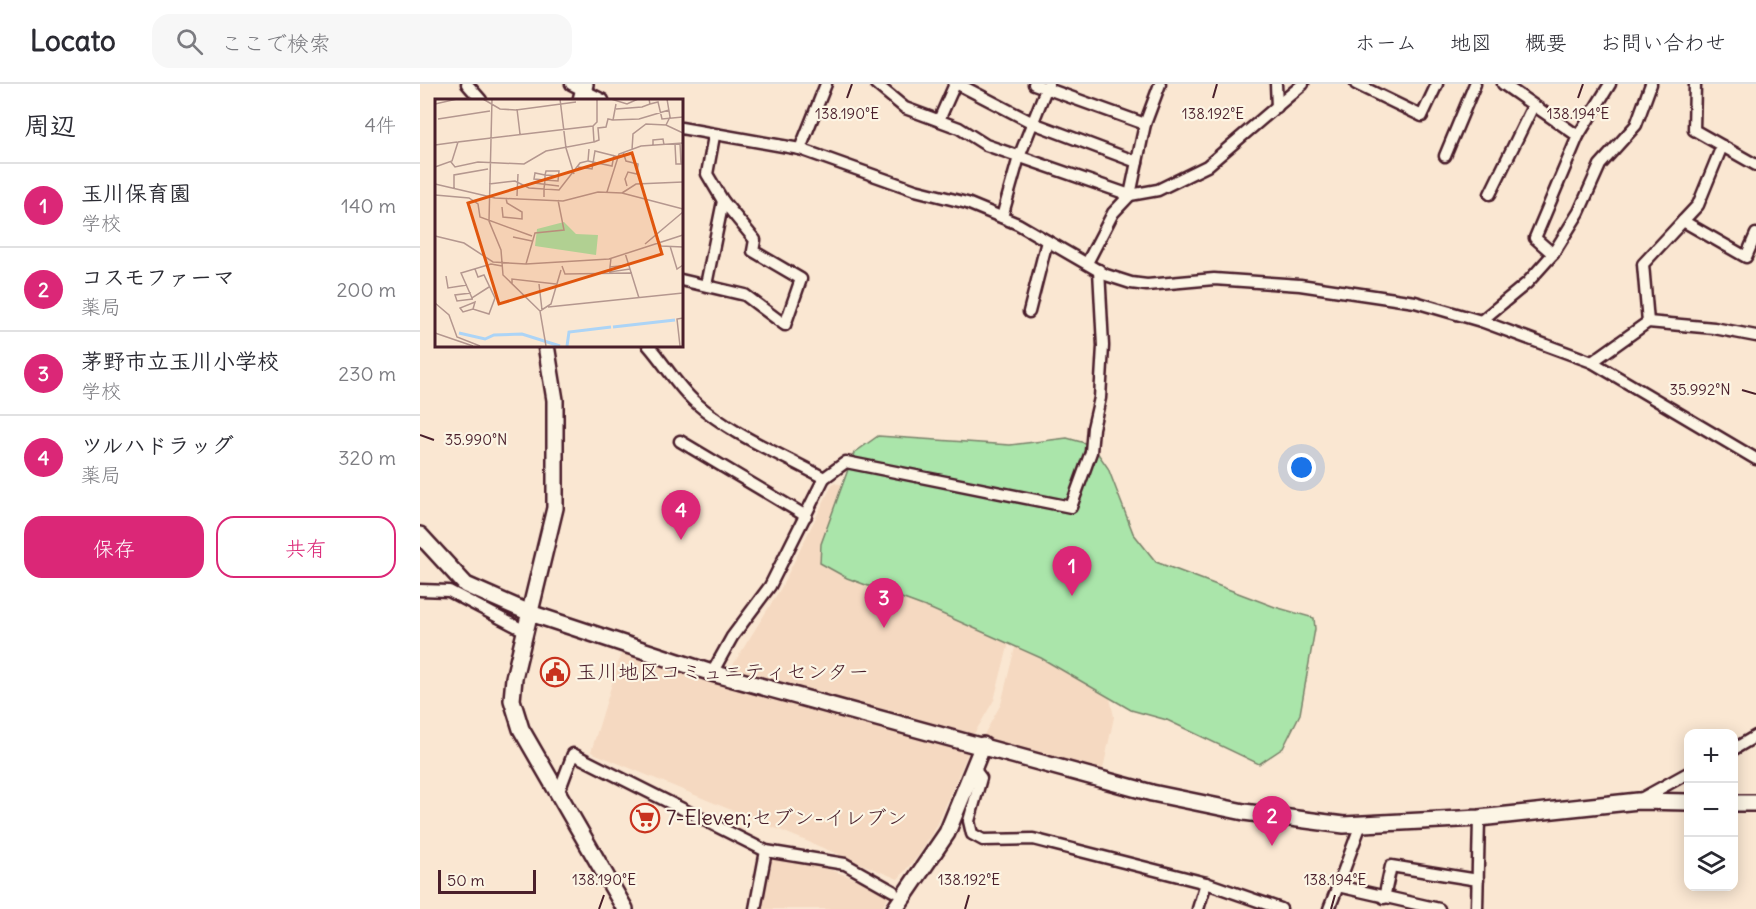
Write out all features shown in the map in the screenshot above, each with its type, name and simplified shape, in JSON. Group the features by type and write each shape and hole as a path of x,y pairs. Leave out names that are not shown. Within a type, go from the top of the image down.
{"street":[{"path":"467,84 480,99"},
{"path":"800,149 826,84"},
{"path":"876,84 905,108 959,128 986,145 1130,195 1158,190 1199,171 1303,84"},
{"path":"888,95 892,84"},
{"path":"939,120 957,84 1033,123 1137,162"},
{"path":"1034,84 1145,124"},
{"path":"1276,84 1278,107"},
{"path":"1356,84 1422,117 1437,84"},
{"path":"1445,156 1475,84"},
{"path":"1503,84 1578,136"},
{"path":"1553,254 1535,238 1578,136 1610,84"},
{"path":"1481,321 1527,284 1553,254 1578,212 1600,165 1635,125 1651,84"},
{"path":"1695,84 1694,130 1756,165"},
{"path":"1087,263 1113,213 1130,195 1156,85"},
{"path":"1002,217 1019,158 1047,87"},
{"path":"580,90 601,99"},
{"path":"1490,194 1533,106"},
{"path":"682,128 714,136 800,149 1002,217 1099,270 1131,283 1147,285 1214,279 1342,290 1415,302 1481,321 1592,362 1756,459"},
{"path":"682,280 745,294 785,325 801,279 753,250 754,240 723,201 707,174 714,136"},
{"path":"1648,322 1644,264 1698,206 1722,146"},
{"path":"706,285 723,201"},
{"path":"1683,221 1746,256 1756,234"},
{"path":"1029,312 1047,241"},
{"path":"712,673 732,637 770,586 824,478 846,462 1071,507 1091,452 1093,428 1100,398 1103,346 1099,270"},
{"path":"1592,362 1648,322 1714,328 1756,336"},
{"path":"546,346 555,400 555,508 527,632 514,678 512,700 521,729 625,909"},
{"path":"649,346 696,403 770,452 796,462 824,478"},
{"path":"680,441 806,516"},
{"path":"420,535 466,585 530,613 712,673 1152,793 1244,812 1344,825 1479,818 1638,801 1684,802"},
{"path":"420,590 449,591 527,632"},
{"path":"1738,746 1756,736"},
{"path":"895,909 947,833 983,746"},
{"path":"558,794 573,754 766,850 845,864 893,891"},
{"path":"975,770 981,778 969,821 972,834 983,840 1033,839 1206,883 1281,909"},
{"path":"1638,801 1684,776"},
{"path":"1738,802 1756,803"},
{"path":"1477,909 1479,818"},
{"path":"1329,909 1361,824"},
{"path":"755,909 766,850"},
{"path":"1384,898 1391,867 1478,880"},
{"path":"1198,909 1206,883"},
{"path":"1338,886 1407,906 1439,909"}],"shaded area":[{"path":"833,483 1027,514 1034,548 994,700 974,734 731,668 781,588"},
{"path":"1048,514 1101,655 1114,717 1102,774 981,740 1001,704"},
{"path":"622,651 970,748 937,826 918,856 898,879 591,752"},
{"path":"773,849 892,892 881,909 761,909"}],"green space":[{"path":"878,436 1010,445 1067,438 1092,445 1108,468 1133,533 1156,562 1275,607 1314,618 1315,629 1300,714 1283,748 1259,764 1167,720 1131,710 1041,658 931,609 847,578 820,563 821,544 854,453"}],"place":[{"name":"ツルハドラッグ","path":"681,540"},
{"name":"玉川保育園","path":"1072,596"},
{"name":"茅野市立玉川小学校","path":"884,628"},
{"name":"玉川地区コミュニティセンター","path":"555,672"},
{"name":"7-Eleven;セブン-イレブン","path":"645,818"},
{"name":"コスモファーマ","path":"1272,846"}]}
